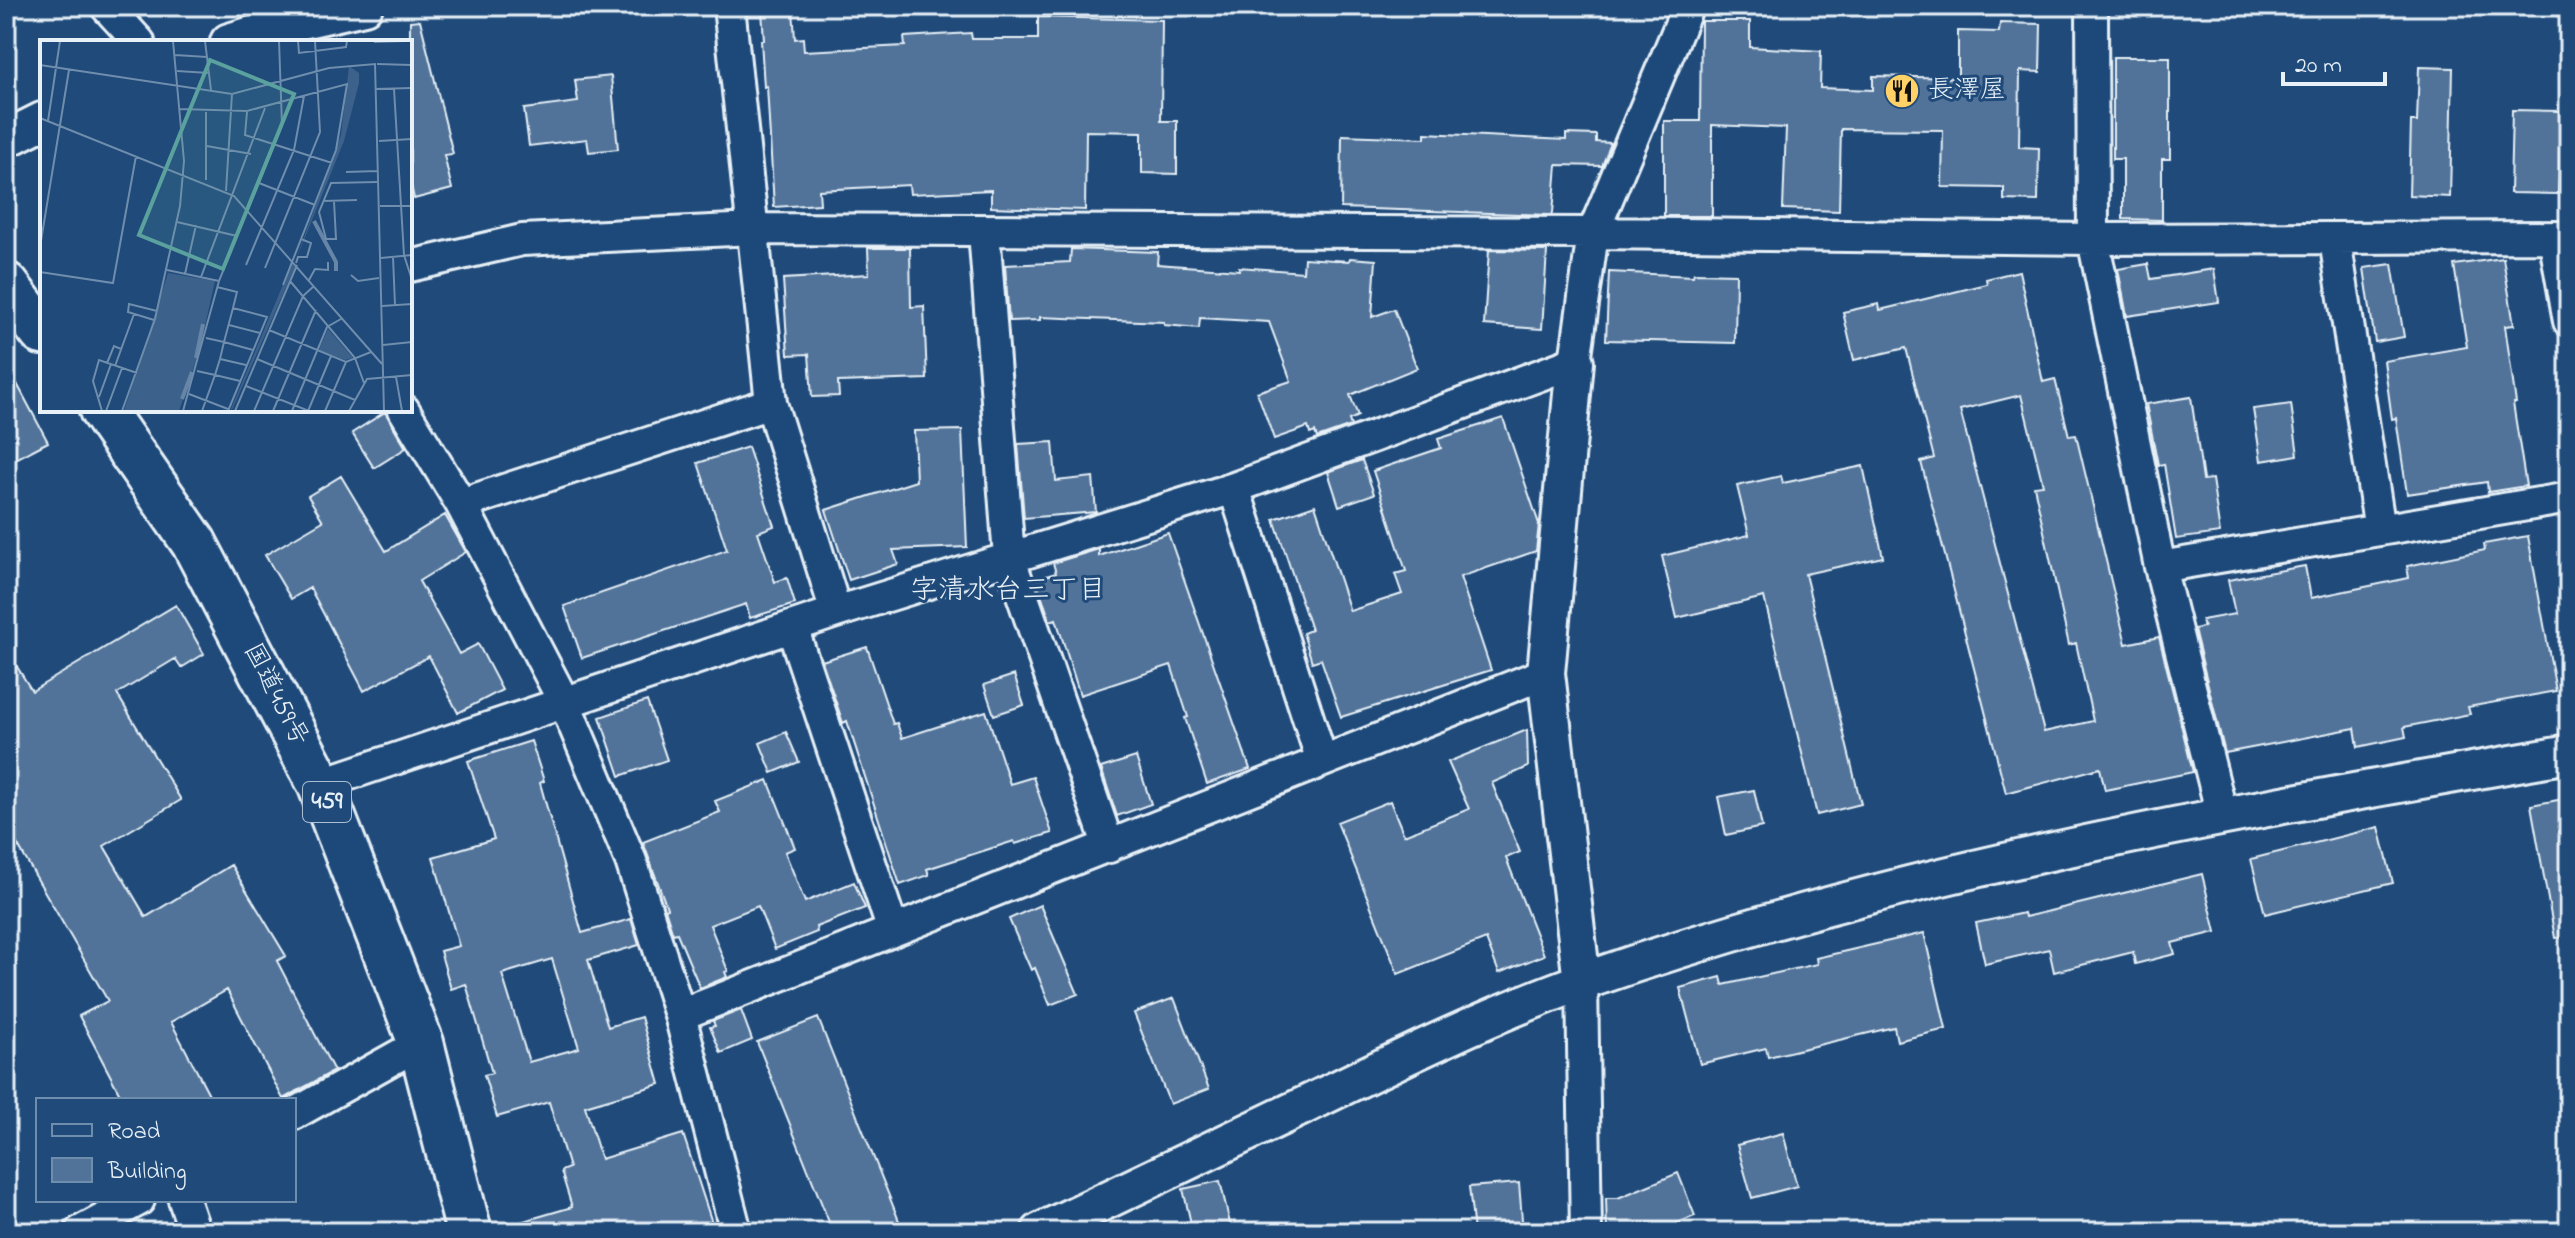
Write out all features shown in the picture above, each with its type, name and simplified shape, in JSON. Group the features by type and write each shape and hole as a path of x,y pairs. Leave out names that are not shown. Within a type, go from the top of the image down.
{"highway":[{"path":"6,285 40,329"},
{"name":"国道459号","path":"103,412 194,543 320,784 421,1043 469,1232"}],"street":[{"path":"106,6 137,40"},
{"path":"236,40 364,6"},
{"path":"729,6 771,403 836,612"},
{"path":"1586,1232 1582,982 1546,673 1575,362 1593,233 1688,6"},
{"path":"2092,6 2093,239 2160,567 2222,815"},
{"path":"6,139 40,122"},
{"path":"412,266 522,240 754,229 2093,239 2562,237 2569,321"},
{"path":"984,231 1009,557 1109,847"},
{"path":"2335,240 2380,530"},
{"path":"320,784 836,612 1234,488 1575,362"},
{"path":"461,504 771,403"},
{"path":"405,412 461,504 565,704 631,861 680,1015 736,1232"},
{"path":"1234,488 1322,761"},
{"path":"2160,567 2569,498"},
{"path":"792,627 893,931"},
{"path":"680,1015 1546,673"},
{"path":"1040,1232 1418,1049 1582,982 1780,920 2003,862 2222,815 2569,754"},
{"path":"296,1113 421,1043"},
{"path":"80,1232 135,1202"},
{"path":"185,1202 195,1232"}],"building":[{"path":"793,9 795,39 803,38 804,51 905,46 904,37 971,33 972,39 1038,39 1038,17 1162,20 1161,121 1177,121 1177,174 1142,173 1142,132 1086,131 1085,210 991,207 991,190 910,194 909,185 819,190 820,204 774,207 767,86 764,87 761,40 764,40 762,11"},
{"path":"420,20 453,154 444,155 452,189 414,199 412,190 410,21"},
{"path":"1701,21 1750,21 1750,47 1821,51 1820,88 1873,90 1873,76 1958,78 1958,31 1999,32 2000,23 2041,24 2040,72 2020,71 2019,147 2039,148 2038,201 2004,200 2004,188 1942,187 1943,130 1841,129 1839,211 1783,209 1786,128 1712,125 1712,216 1664,216 1664,121 1700,121"},
{"path":"2113,57 2170,57 2170,159 2162,159 2162,220 2123,219 2123,159 2113,159"},
{"path":"2419,67 2453,68 2450,197 2409,195 2411,122 2417,122"},
{"path":"611,76 618,149 589,152 587,139 529,146 524,109 578,102 575,80"},
{"path":"2512,110 2561,111 2558,194 2510,193"},
{"path":"1425,133 1566,140 1566,134 1596,135 1596,142 1611,143 1602,166 1557,165 1553,213 1550,215 1341,208 1342,135 1425,138"},
{"path":"868,248 910,248 911,307 924,306 927,379 838,382 839,396 812,397 809,354 788,355 783,279 869,274"},
{"path":"1071,249 1158,252 1157,264 1239,270 1239,267 1303,272 1304,258 1376,260 1372,317 1394,309 1417,368 1350,395 1358,416 1349,420 1351,426 1317,438 1315,432 1310,434 1308,427 1274,439 1257,392 1291,381 1269,322 1200,318 1199,328 1164,325 1164,322 1040,317 1040,320 1009,321 1005,265 1070,262"},
{"path":"1489,250 1547,251 1542,329 1484,325"},
{"path":"2503,258 2514,325 2505,326 2526,486 2488,492 2487,482 2407,494 2384,361 2467,347 2454,265"},
{"path":"2148,264 2151,279 2214,269 2219,302 2127,316 2118,269"},
{"path":"2392,264 2404,337 2375,342 2364,268"},
{"path":"2019,271 2043,382 2055,379 2069,436 2076,435 2126,644 2159,637 2193,772 2105,790 2100,768 2006,793 1921,462 1934,458 1906,348 1854,360 1843,312 1879,304 1880,310 1987,284 1986,279","holes":["2021,395 2043,485 2034,486 2069,645 2076,643 2093,721 2044,732 1960,410"]},
{"path":"1609,272 1693,276 1694,273 1736,274 1735,343 1606,340"},
{"path":"6,363 48,442 6,464"},
{"path":"2191,397 2203,480 2212,479 2220,533 2176,539 2164,464 2158,465 2146,404"},
{"path":"2291,404 2298,455 2261,461 2253,409"},
{"path":"385,412 406,448 374,468 352,433"},
{"path":"1503,418 1539,524 1536,551 1460,577 1491,670 1341,717 1321,659 1312,662 1303,633 1311,630 1274,519 1315,505 1350,611 1402,594 1395,574 1406,571 1373,471 1441,448 1438,439"},
{"path":"962,430 967,547 893,550 898,564 849,580 826,510 916,481 914,431"},
{"path":"1053,442 1056,481 1093,477 1096,512 1024,518 1018,444"},
{"path":"748,447 774,526 758,532 775,582 787,578 795,604 750,618 746,604 582,658 564,606 727,550 698,463"},
{"path":"1362,460 1374,494 1339,506 1328,472"},
{"path":"1863,466 1883,557 1805,574 1861,804 1817,815 1764,597 1677,618 1662,556 1749,535 1737,486 1781,476 1783,483"},
{"path":"341,476 386,551 445,515 466,552 419,581 459,654 478,644 502,690 458,713 429,656 364,691 310,588 291,599 265,555 323,521 308,496"},
{"path":"1168,533 1250,769 1207,784 1171,665 1080,695 1056,619 1050,621 1036,579 1056,573 1053,563 1099,549 1099,556"},
{"path":"2528,536 2556,691 2468,707 2470,714 2404,727 2406,737 2358,747 2355,728 2225,753 2194,629 2204,627 2202,620 2235,614 2228,580 2305,566 2311,598 2409,578 2407,566 2485,550 2484,544"},
{"path":"176,605 204,654 181,668 175,659 117,694 181,800 104,846 146,917 231,865 286,956 277,961 334,1071 282,1098 227,990 171,1022 211,1098 122,1098 79,1016 108,1001 6,825 6,649 32,691"},
{"path":"867,647 893,724 897,723 902,738 986,711 1010,784 1033,777 1052,833 1015,844 1014,841 927,869 929,875 900,885 847,721 843,723 822,661"},
{"path":"1014,675 1024,705 994,715 984,685"},
{"path":"647,701 667,760 620,776 600,717"},
{"path":"1527,730 1528,767 1492,783 1520,852 1506,858 1544,955 1499,973 1486,939 1398,974 1337,822 1390,801 1404,835 1469,809 1448,762"},
{"path":"786,732 799,762 772,773 760,743"},
{"path":"531,741 582,933 631,919 639,945 588,960 608,1027 641,1017 660,1084 585,1106 601,1159 683,1134 715,1232 511,1232 510,1225 572,1207 561,1171 569,1168 549,1102 497,1117 484,1075 492,1073 466,984 451,989 440,951 459,946 433,857 494,839 468,761","holes":["552,959 579,1048 529,1062 502,974"]},
{"path":"1136,757 1151,804 1117,816 1101,768"},
{"path":"768,780 795,848 785,852 805,902 854,882 865,908 816,927 817,932 775,949 758,906 710,925 728,971 725,972 727,977 700,988 677,933 673,934 643,842 720,812 715,801"},
{"path":"1754,790 1762,827 1726,835 1718,797"},
{"path":"2569,798 2569,937 2555,938 2531,805"},
{"path":"2379,827 2393,883 2265,914 2251,859"},
{"path":"2202,874 2216,932 2172,943 2175,954 2135,964 2133,952 2054,972 2049,949 1985,964 1976,923 2024,913 2025,917"},
{"path":"1040,905 1078,994 1050,1005 1009,919"},
{"path":"1924,933 1946,1029 1897,1041 1894,1027 1768,1057 1766,1048 1700,1064 1680,988 1721,977 1723,985 1817,964 1816,958"},
{"path":"1174,998 1209,1089 1170,1104 1134,1013"},
{"path":"741,1010 752,1040 721,1053 710,1027 715,1026 713,1021"},
{"path":"818,1018 899,1221 871,1232 833,1232 757,1042"},
{"path":"1783,1133 1797,1186 1752,1198 1737,1145"},
{"path":"1678,1173 1695,1216 1655,1232 1607,1232 1606,1198 1618,1198"},
{"path":"1220,1181 1232,1232 1193,1232 1183,1189"},
{"path":"1519,1183 1523,1232 1474,1232 1469,1187"}],"place":[{"name":"長澤屋","path":"1902,91"}],"district":[{"name":"字清水台三丁目","path":"1008,591"}]}
